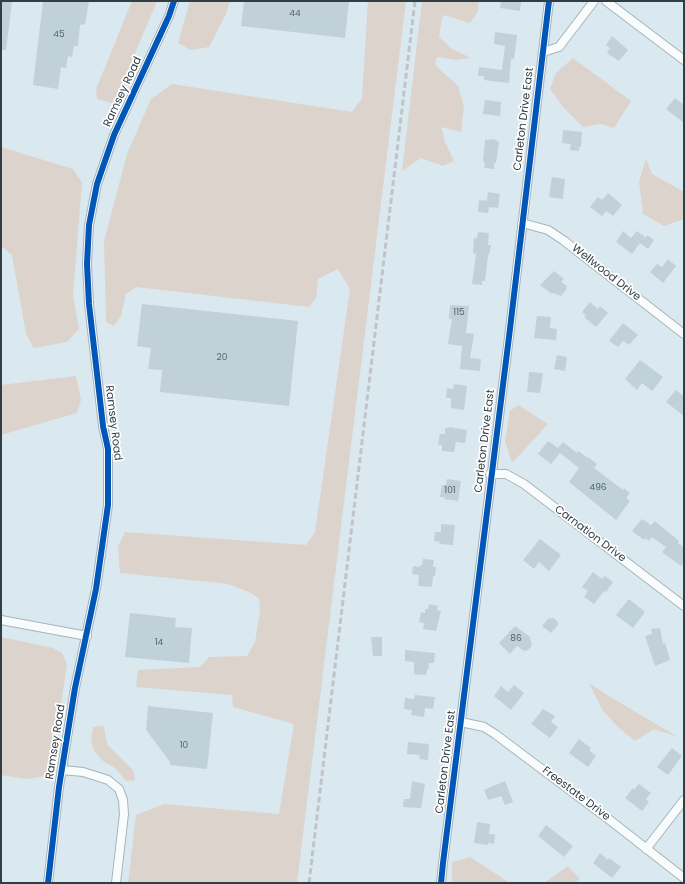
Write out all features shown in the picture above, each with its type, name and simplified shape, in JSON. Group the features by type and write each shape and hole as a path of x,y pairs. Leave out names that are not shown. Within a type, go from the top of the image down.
{"street":[{"name":"Ramsey Road","path":"48,883 62,770 75,688 96,589 108,505 108,449 103,426 89,304 87,264 89,225 97,184 114,135 169,16 174,1"},
{"name":"Carleton Drive East","path":"441,883 549,1"},
{"path":"542,52 559,47 594,1"},
{"path":"606,1 684,60"},
{"name":"Wellwood Drive","path":"522,223 548,230 563,240 684,334"},
{"name":"Carnation Drive","path":"490,474 506,474 524,484 684,606"},
{"path":"1,620 87,636"},
{"name":"Freestate Drive","path":"461,722 484,727 495,734 684,878"},
{"name":"Ramsey Road","path":"62,770 83,772 99,777 108,780 119,789 123,800 124,814 116,883"},
{"path":"646,849 684,800"}],"shaded area":[{"path":"132,1 157,1 117,96 111,103 97,99 96,89"},
{"path":"190,1 230,1 226,14 209,47 191,50 178,43"},
{"path":"368,1 406,1 297,883 128,883 136,815 164,804 279,814 294,724 233,707 232,695 136,687 138,670 200,667 209,657 247,656 255,642 260,612 259,598 249,592 228,584 120,573 118,546 125,532 306,545 315,532 350,289 338,269 318,279 316,298 309,307 136,287 126,294 121,316 114,326 106,322 104,241 127,154 151,99 172,84 352,112 362,98"},
{"path":"422,1 479,1 478,11 470,23 444,15 439,37 452,49 471,58 457,60 437,57 435,65 458,86 464,107 461,132 441,127 445,142 454,161 443,166 421,158 402,171"},
{"path":"573,58 631,101 614,128 601,124 583,127 564,108 550,89 556,73"},
{"path":"1,147 73,169 82,183 73,295 79,329 67,342 34,348 26,334 12,255 1,246"},
{"path":"646,159 652,174 684,192 684,219 664,226 643,214 639,182"},
{"path":"76,376 81,400 77,413 1,435 1,385"},
{"path":"518,405 548,424 512,463 505,441 510,411"},
{"path":"1,637 53,648 62,653 67,664 52,764 46,776 26,779 1,775"},
{"path":"589,683 678,737 654,729 635,741 619,728 603,711"},
{"path":"104,726 107,744 133,770 135,780 126,781 115,768 103,761 94,751 91,740 93,727"},
{"path":"470,857 510,883 452,883 452,862"},
{"path":"568,866 580,879 574,883 544,883"}],"building":[{"path":"1,1 12,1 6,50 1,50"},
{"path":"43,1 89,1 85,24 80,25 78,46 74,46 72,57 68,56 66,68 61,67 58,89 33,85"},
{"path":"244,1 349,1 345,38 241,26"},
{"path":"501,1 521,1 520,11 500,8"},
{"path":"495,32 517,35 514,59 511,59 509,83 484,80 484,76 478,76 479,67 502,70 505,46 494,44"},
{"path":"612,36 628,50 619,61 607,53 610,48 606,45"},
{"path":"675,98 684,105 684,123 666,109"},
{"path":"485,100 501,102 500,116 483,114"},
{"path":"563,130 582,132 581,147 579,147 579,151 570,150 571,144 562,143"},
{"path":"485,140 497,140 499,142 494,169 484,168 485,162 483,162"},
{"path":"552,177 565,179 563,199 549,197"},
{"path":"488,192 500,194 498,208 489,207 488,213 478,212 479,200 487,201"},
{"path":"608,193 622,205 613,216 606,211 602,216 590,207 598,197 602,200"},
{"path":"623,231 631,238 637,231 646,238 647,235 654,240 648,249 640,243 632,254 616,242"},
{"path":"478,232 489,233 488,245 491,245 488,255 485,281 482,281 482,285 472,284 476,254 473,253 474,238 477,238"},
{"path":"668,259 676,266 663,283 650,272 657,264 662,267"},
{"path":"554,271 564,279 561,282 567,286 566,290 561,296 552,294 540,285"},
{"path":"590,302 598,309 600,306 608,313 596,327 584,317 586,315 582,312"},
{"path":"142,304 298,321 289,406 160,392 162,370 148,369 151,348 137,346"},
{"path":"450,305 469,306 466,333 474,334 470,358 481,359 480,371 460,369 462,346 448,344 452,319 449,319"},
{"path":"537,316 551,317 550,328 557,329 556,340 534,338"},
{"path":"623,323 638,335 629,345 623,341 618,347 609,341"},
{"path":"557,355 567,357 565,371 554,369"},
{"path":"640,360 663,377 652,391 642,383 637,390 625,379"},
{"path":"529,372 543,373 540,393 527,392"},
{"path":"454,384 467,386 464,410 451,408 451,398 446,398 447,388 453,389"},
{"path":"676,390 684,396 684,416 666,402"},
{"path":"449,427 467,430 465,443 456,442 454,452 442,451 442,445 438,445 440,434 445,434 445,428"},
{"path":"548,441 558,448 563,442 577,453 578,451 588,457 597,464 594,468 623,490 624,488 630,493 626,498 630,501 616,520 569,482 579,468 560,453 551,464 538,454"},
{"path":"447,479 461,481 458,501 440,497 442,485 446,485"},
{"path":"642,519 651,525 655,521 679,541 678,543 684,548 684,562 681,566 662,552 666,547 652,537 649,541 645,538 644,540 632,531"},
{"path":"441,524 455,525 453,545 439,544 440,542 434,541 435,532 441,532"},
{"path":"540,539 561,555 549,571 539,562 534,569 523,560"},
{"path":"423,559 434,560 433,567 436,567 432,587 418,586 419,575 412,574 413,566 420,567"},
{"path":"593,572 602,579 605,576 613,582 606,592 604,591 594,604 584,597 588,591 582,587"},
{"path":"629,599 645,612 633,628 616,615"},
{"path":"429,604 438,606 437,610 441,611 436,631 423,629 424,623 419,622 421,612 425,613 425,609 428,609"},
{"path":"130,613 176,618 175,627 192,628 189,663 125,657"},
{"path":"552,617 558,622 558,625 551,633 542,626 549,618 551,619"},
{"path":"515,626 530,637 532,646 528,650 524,651 517,646 510,654 499,643"},
{"path":"660,628 663,644 665,643 670,660 655,666 645,636 652,634 651,629"},
{"path":"371,637 382,637 382,656 373,656"},
{"path":"405,650 435,653 434,663 429,663 426,675 414,674 414,662 405,661"},
{"path":"514,685 524,693 511,710 494,696 501,686 508,692"},
{"path":"415,695 435,697 433,709 425,708 424,717 411,715 412,710 404,709 405,698 414,699"},
{"path":"148,706 213,713 207,769 170,765 170,762 146,730"},
{"path":"543,709 555,716 551,722 558,727 550,738 531,724"},
{"path":"579,739 591,748 589,750 596,756 588,767 569,753"},
{"path":"408,742 429,744 428,760 419,759 420,755 407,754"},
{"path":"672,748 682,756 668,775 657,767"},
{"path":"412,781 425,784 421,808 403,807 404,799 410,799"},
{"path":"505,781 513,802 505,805 501,796 488,800 484,790"},
{"path":"639,784 651,793 646,799 649,802 642,811 625,798 633,788 634,790"},
{"path":"477,822 490,824 489,834 495,834 494,844 488,843 488,845 474,843"},
{"path":"546,825 573,846 564,857 538,836"},
{"path":"600,853 608,860 609,858 621,867 612,878 593,863"}],"railway":[{"path":"309,883 415,1"}],"cycle path":[{"path":"48,883 59,787 75,688 96,589 108,505 108,449 103,426 89,304 87,264 89,225 97,184 114,135 169,16 174,1"},
{"path":"441,883 549,1"}]}
